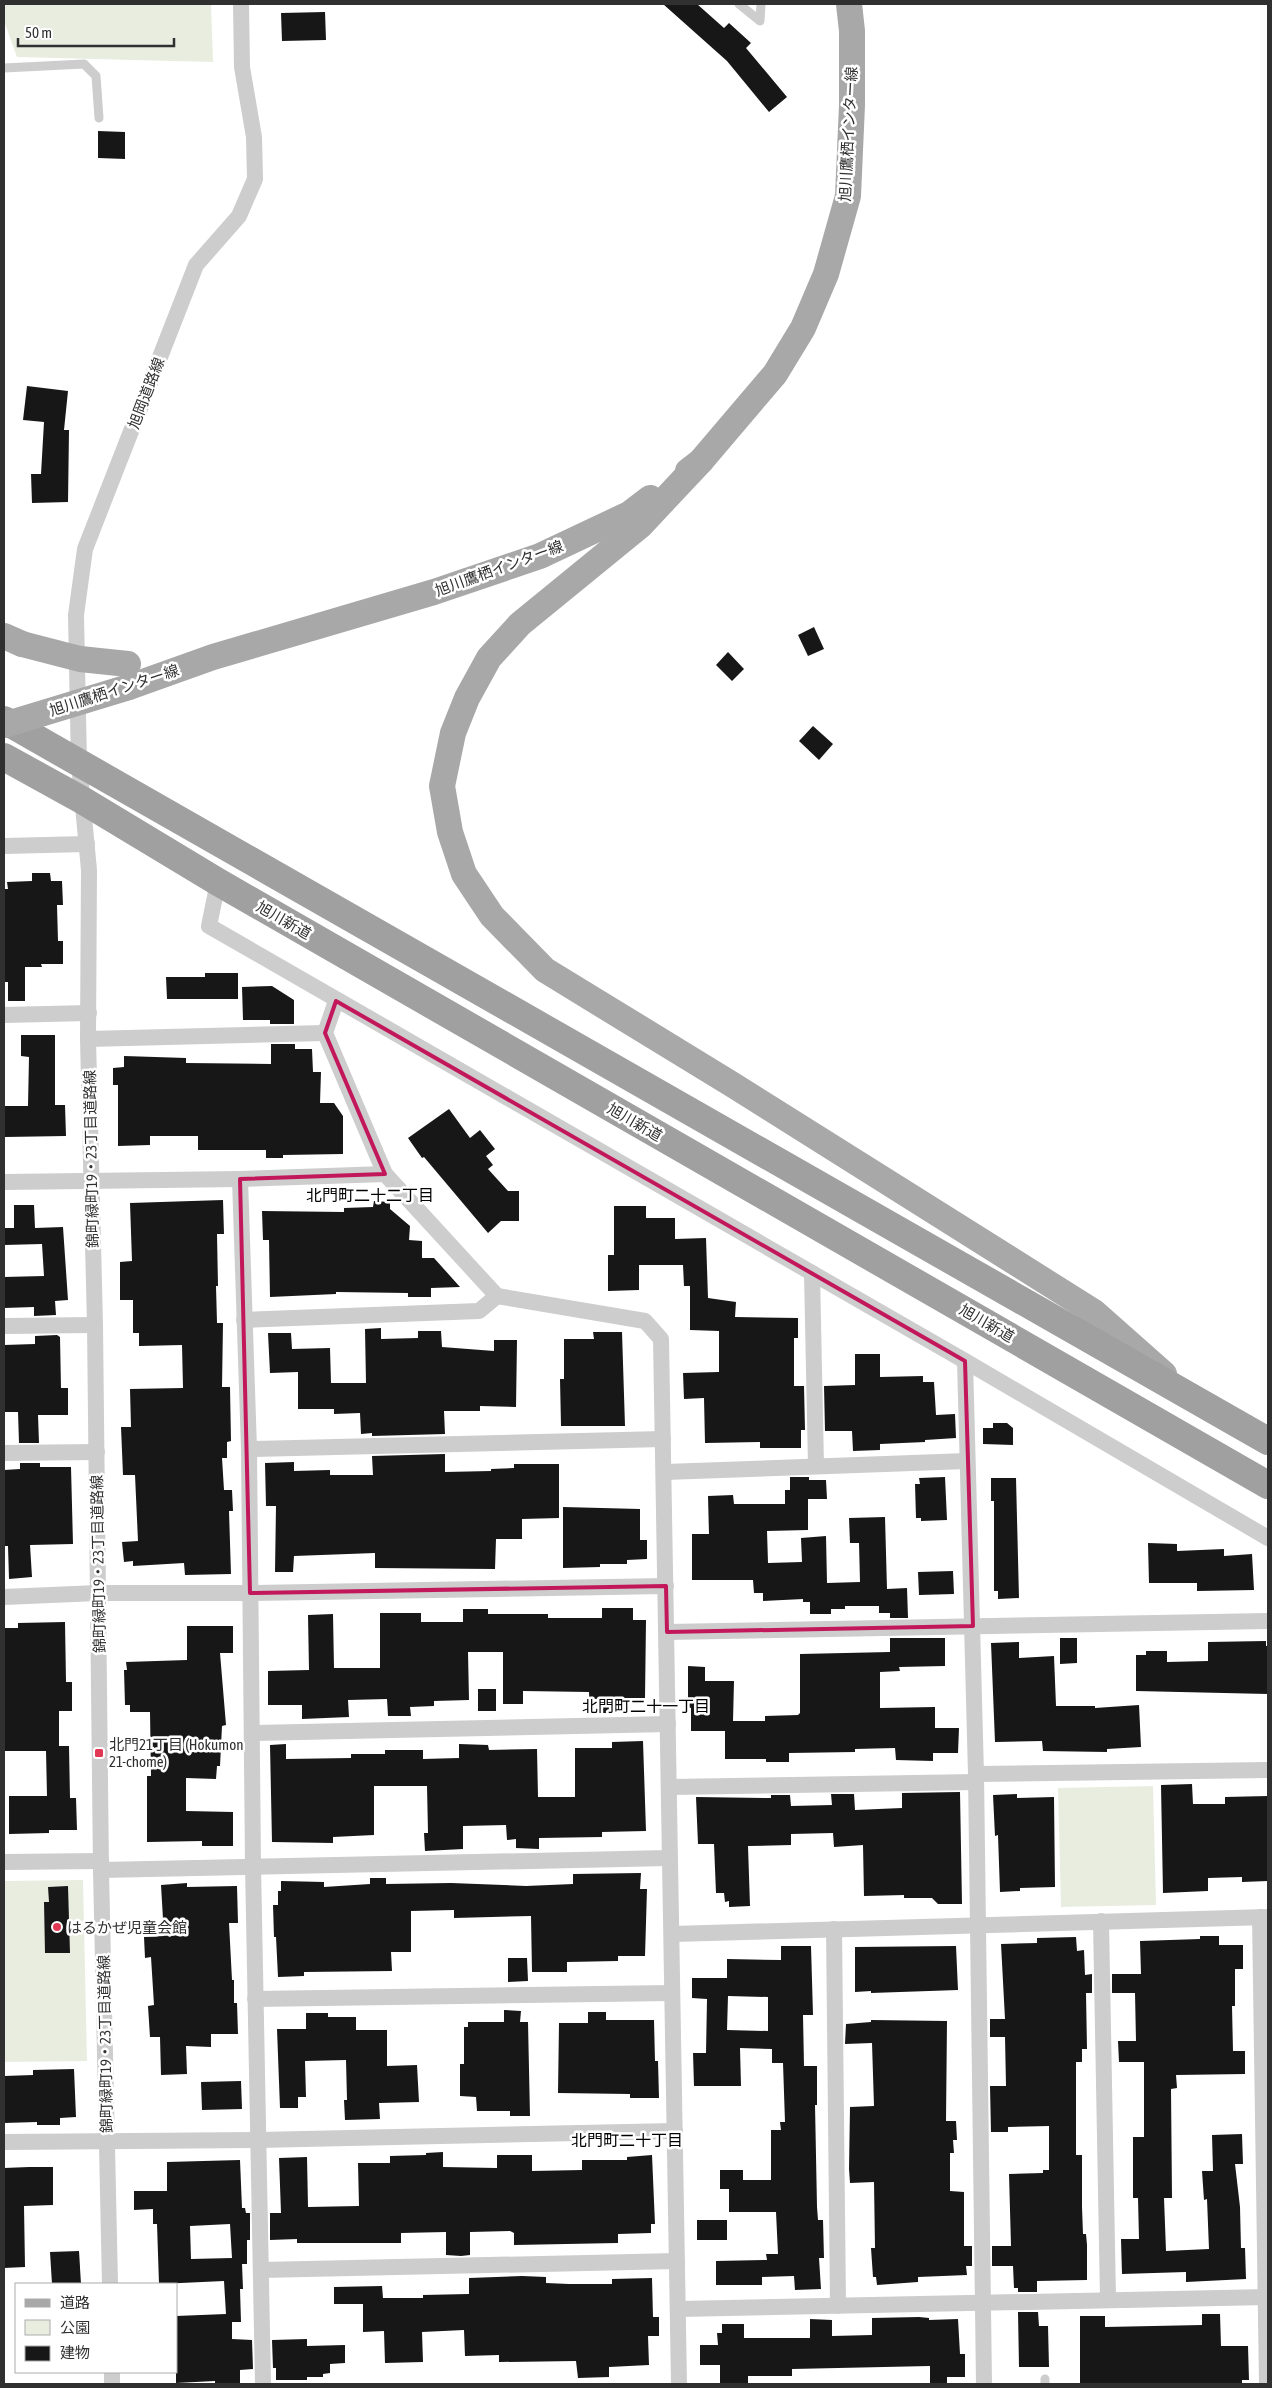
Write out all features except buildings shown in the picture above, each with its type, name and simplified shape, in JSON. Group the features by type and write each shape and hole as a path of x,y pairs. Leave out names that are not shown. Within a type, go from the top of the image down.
{"highway":[{"path":"4,720 1268,1441"},
{"name":"旭川新道","path":"10,762 82,800 218,882 1268,1485"}],"main road":[{"name":"旭川鷹栖インター線","path":"4,725 129,676 213,657 434,592 540,556 629,514 700,461 775,374 802,328 826,274 848,196 852,105 852,31 849,4"},
{"path":"700,461 640,526 520,624 489,658 467,698 453,734 442,786 450,832 464,874 492,916 545,970 1094,1312 1187,1394"},
{"path":"13,640 80,659 129,676"}],"street":[{"name":"旭岡道路線","path":"82,800 79,764 76,615 85,549 196,265 239,216 255,179 254,137 242,67 242,4"},
{"name":"錦町緑町19・23丁目道路線","path":"82,800 87,844 88,1039 95,1325 110,2283"},
{"path":"4,846 87,844"},
{"path":"218,882 209,926 336,1001 965,1361 1268,1538"},
{"path":"336,1001 325,1032 385,1174 497,1296 645,1320 661,1339 665,1472 670,1787 669,1858 672,1934 679,2384"},
{"path":"4,1015 89,1013"},
{"path":"88,1039 325,1032"},
{"path":"4,1182 240,1180 385,1174"},
{"path":"240,1180 249,1449 255,1999 263,2384"},
{"path":"812,1273 816,1466"},
{"path":"244,1320 478,1312 497,1296"},
{"path":"4,1326 95,1325"},
{"path":"965,1361 976,1778 984,2384"},
{"path":"249,1449 663,1440"},
{"path":"4,1452 97,1452"},
{"path":"665,1472 967,1461"},
{"path":"4,1597 666,1586"},
{"path":"667,1632 1268,1621"},
{"path":"253,1733 668,1724"},
{"path":"670,1787 1268,1770"},
{"path":"4,1862 102,1865 253,1865 669,1858"},
{"path":"672,1934 1264,1917 1267,2384"},
{"path":"1101,1921 1108,2299"},
{"path":"834,1929 838,2306"},
{"path":"255,1999 672,1993"},
{"path":"4,2142 258,2140 675,2131"},
{"path":"261,2270 677,2261"},
{"path":"679,2309 1266,2297"}],"lane":[{"path":"739,4 760,21 761,4"},
{"path":"4,68 84,64 96,76 99,118"}],"highlighted area":[{"path":"336,1001 965,1361 973,1626 667,1632 666,1586 250,1593 240,1179 385,1174 325,1033"}],"green space":[{"path":"4,4 211,4 213,62 17,57 4,21"},
{"path":"1153,1786 1156,1905 1061,1907 1058,1788"},
{"path":"83,1880 87,2061 4,2062 4,1881"}],"place":[{"name":"北門21丁目 (Hokumon 21-chome)","path":"99,1753"},
{"name":"はるかぜ児童会館","path":"57,1927"}],"district":[{"name":"北門町二十二丁目","path":"370,1195"},
{"name":"北門町二十一丁目","path":"646,1706"},
{"name":"北門町二十丁目","path":"627,2140"}]}
